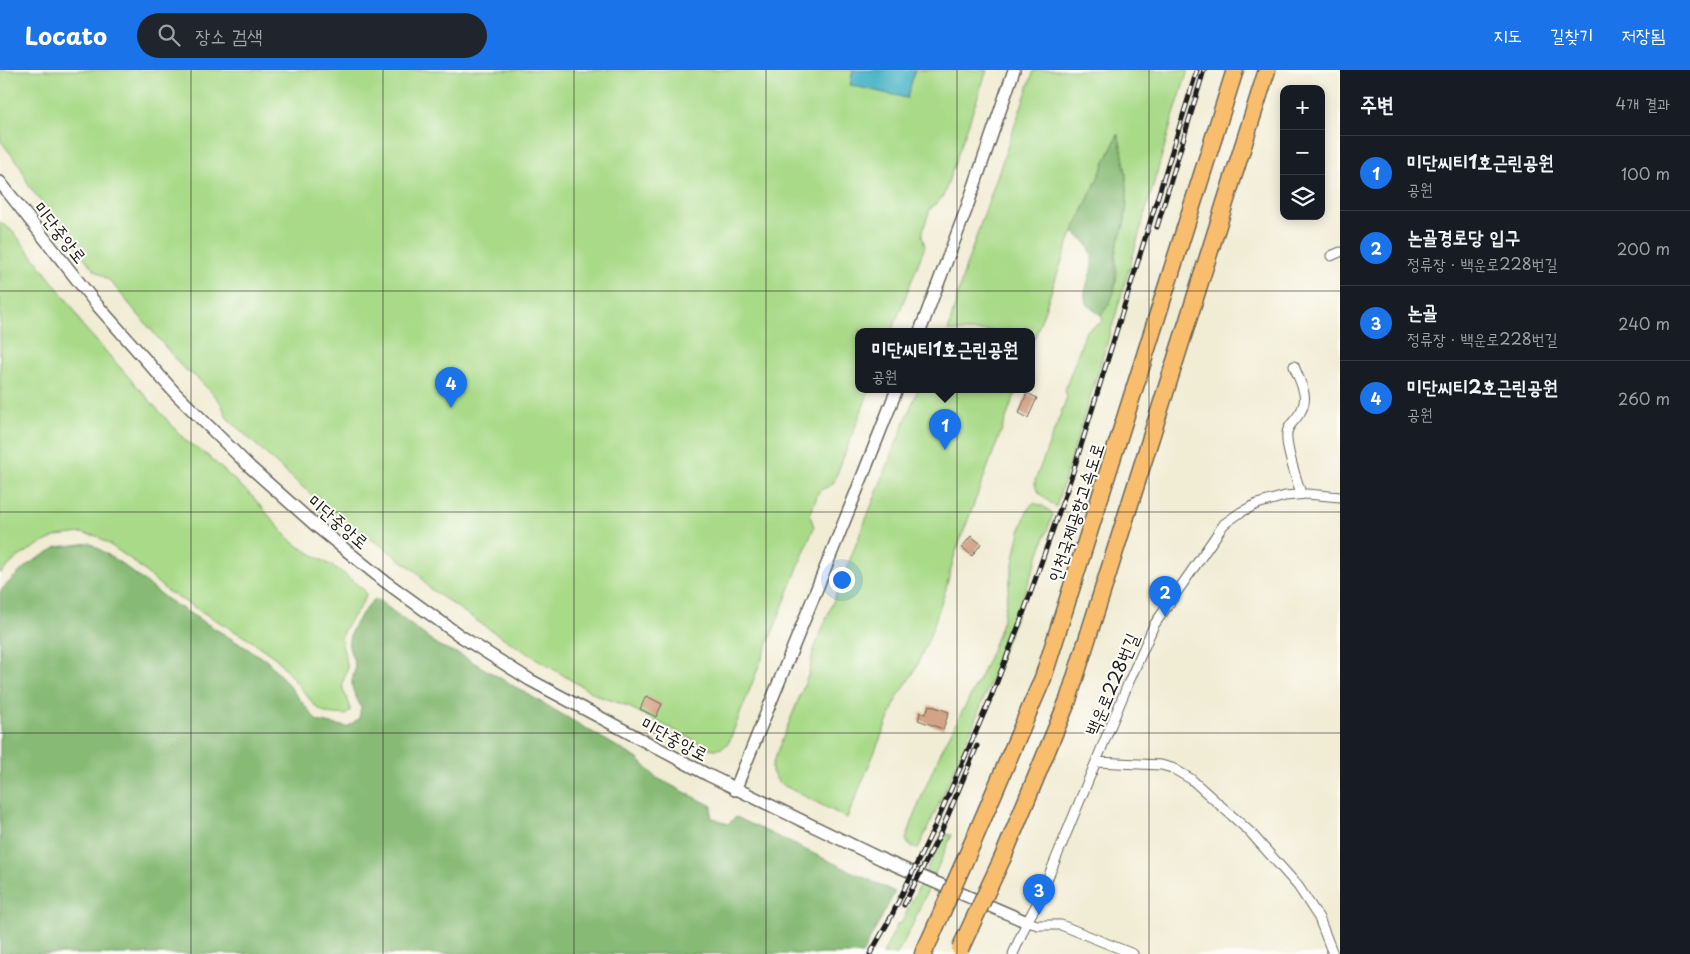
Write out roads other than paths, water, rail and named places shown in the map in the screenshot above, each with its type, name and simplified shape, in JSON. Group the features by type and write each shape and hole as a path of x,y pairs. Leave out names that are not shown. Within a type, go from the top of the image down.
{"highway":[{"name":"인천국제공항고속도로","path":"923,954 1043,678 1235,70"},
{"path":"959,952 1002,857 1068,700 1267,70"}],"street":[{"path":"921,328 963,218 1014,70"},
{"name":"미단중앙로","path":"0,182 97,305 164,382 250,467 315,525 383,580 459,634 530,680 735,790 881,860 1027,922"},
{"path":"1294,366 1306,400 1297,418 1289,425 1287,436 1301,494"},
{"path":"735,790 895,393"},
{"name":"백운로228번길","path":"1013,954 1038,902 1154,625 1224,524 1257,504 1286,496 1307,494 1340,497"},
{"path":"1096,762 1161,765 1172,768 1191,779 1250,832 1298,886 1319,918 1333,954"},
{"path":"1027,922 1038,925 1061,925 1134,954"}],"water":[{"path":"853,70 915,70 907,98 850,85"}],"railway":[{"path":"870,954 890,919 934,828 991,697 1021,620 1072,475 1197,70"},
{"path":"1157,227 1204,70"},
{"path":"904,905 941,832 977,746"}],"place":[{"name":"미단씨티2호근린공원","path":"451,408"},
{"name":"미단씨티1호근린공원","path":"945,450"},
{"name":"논골경로당 입구","path":"1165,617"},
{"name":"논골","path":"1039,915"}]}
